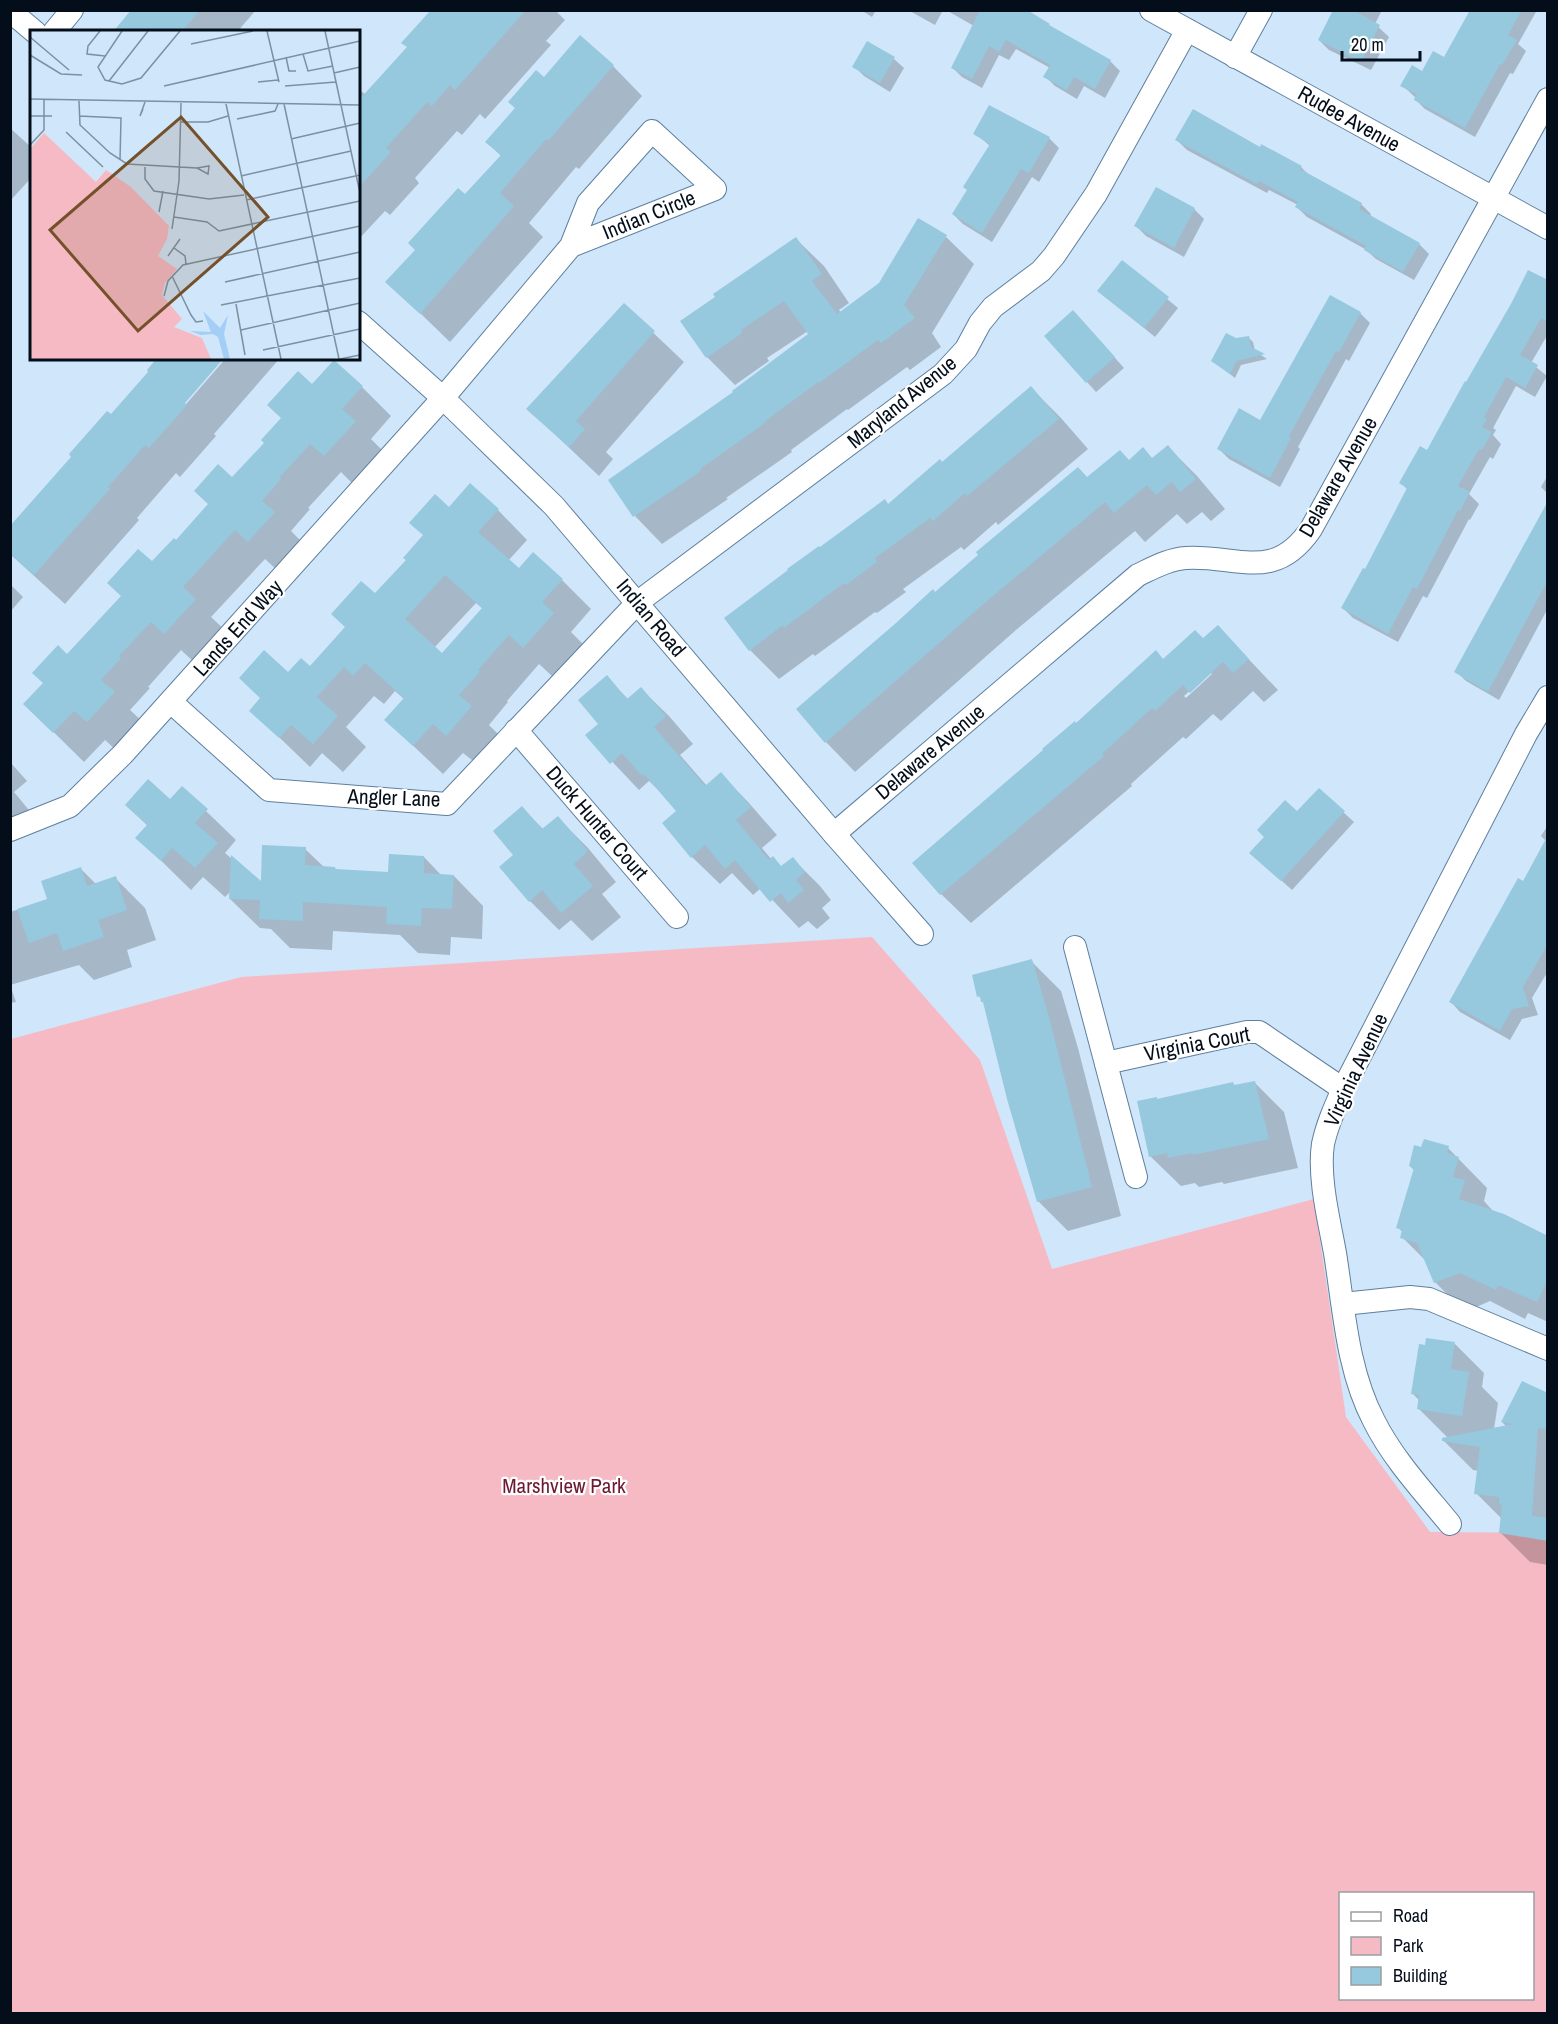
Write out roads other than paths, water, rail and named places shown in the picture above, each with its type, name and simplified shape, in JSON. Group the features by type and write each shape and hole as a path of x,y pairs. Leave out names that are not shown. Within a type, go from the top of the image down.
{"street":[{"path":"10,10 33,30"},
{"path":"56,30 72,10"},
{"name":"Rudee Avenue","path":"1151,10 1548,228"},
{"path":"1235,57 1261,10"},
{"name":"Maryland Avenue","path":"638,602 943,374 966,349 980,323 993,307 1041,271 1054,256 1096,194 1187,30"},
{"name":"Delaware Avenue","path":"834,834 1138,575 1164,563 1185,558 1263,563 1286,556 1302,542 1317,519 1548,99"},
{"name":"Indian Circle","path":"444,398 571,246 588,203 652,131 715,189 571,246"},
{"name":"Indian Road","path":"360,324 444,398 554,506 922,934"},
{"name":"Lands End Way","path":"10,830 70,806 171,702 444,398"},
{"name":"Angler Lane","path":"171,702 269,790 447,804 638,602"},
{"name":"Virginia Avenue","path":"1450,1524 1383,1439 1362,1394 1353,1366 1328,1216 1323,1145 1331,1117 1343,1089 1521,744 1548,697"},
{"name":"Duck Hunter Court","path":"516,730 677,917"},
{"path":"1075,947 1136,1177"},
{"name":"Virginia Court","path":"1106,1063 1247,1032 1259,1032 1343,1089"},
{"path":"1343,1304 1410,1297 1429,1299 1548,1349"}],"park label":[{"name":"Marshview Park","path":"564,1486"}]}
